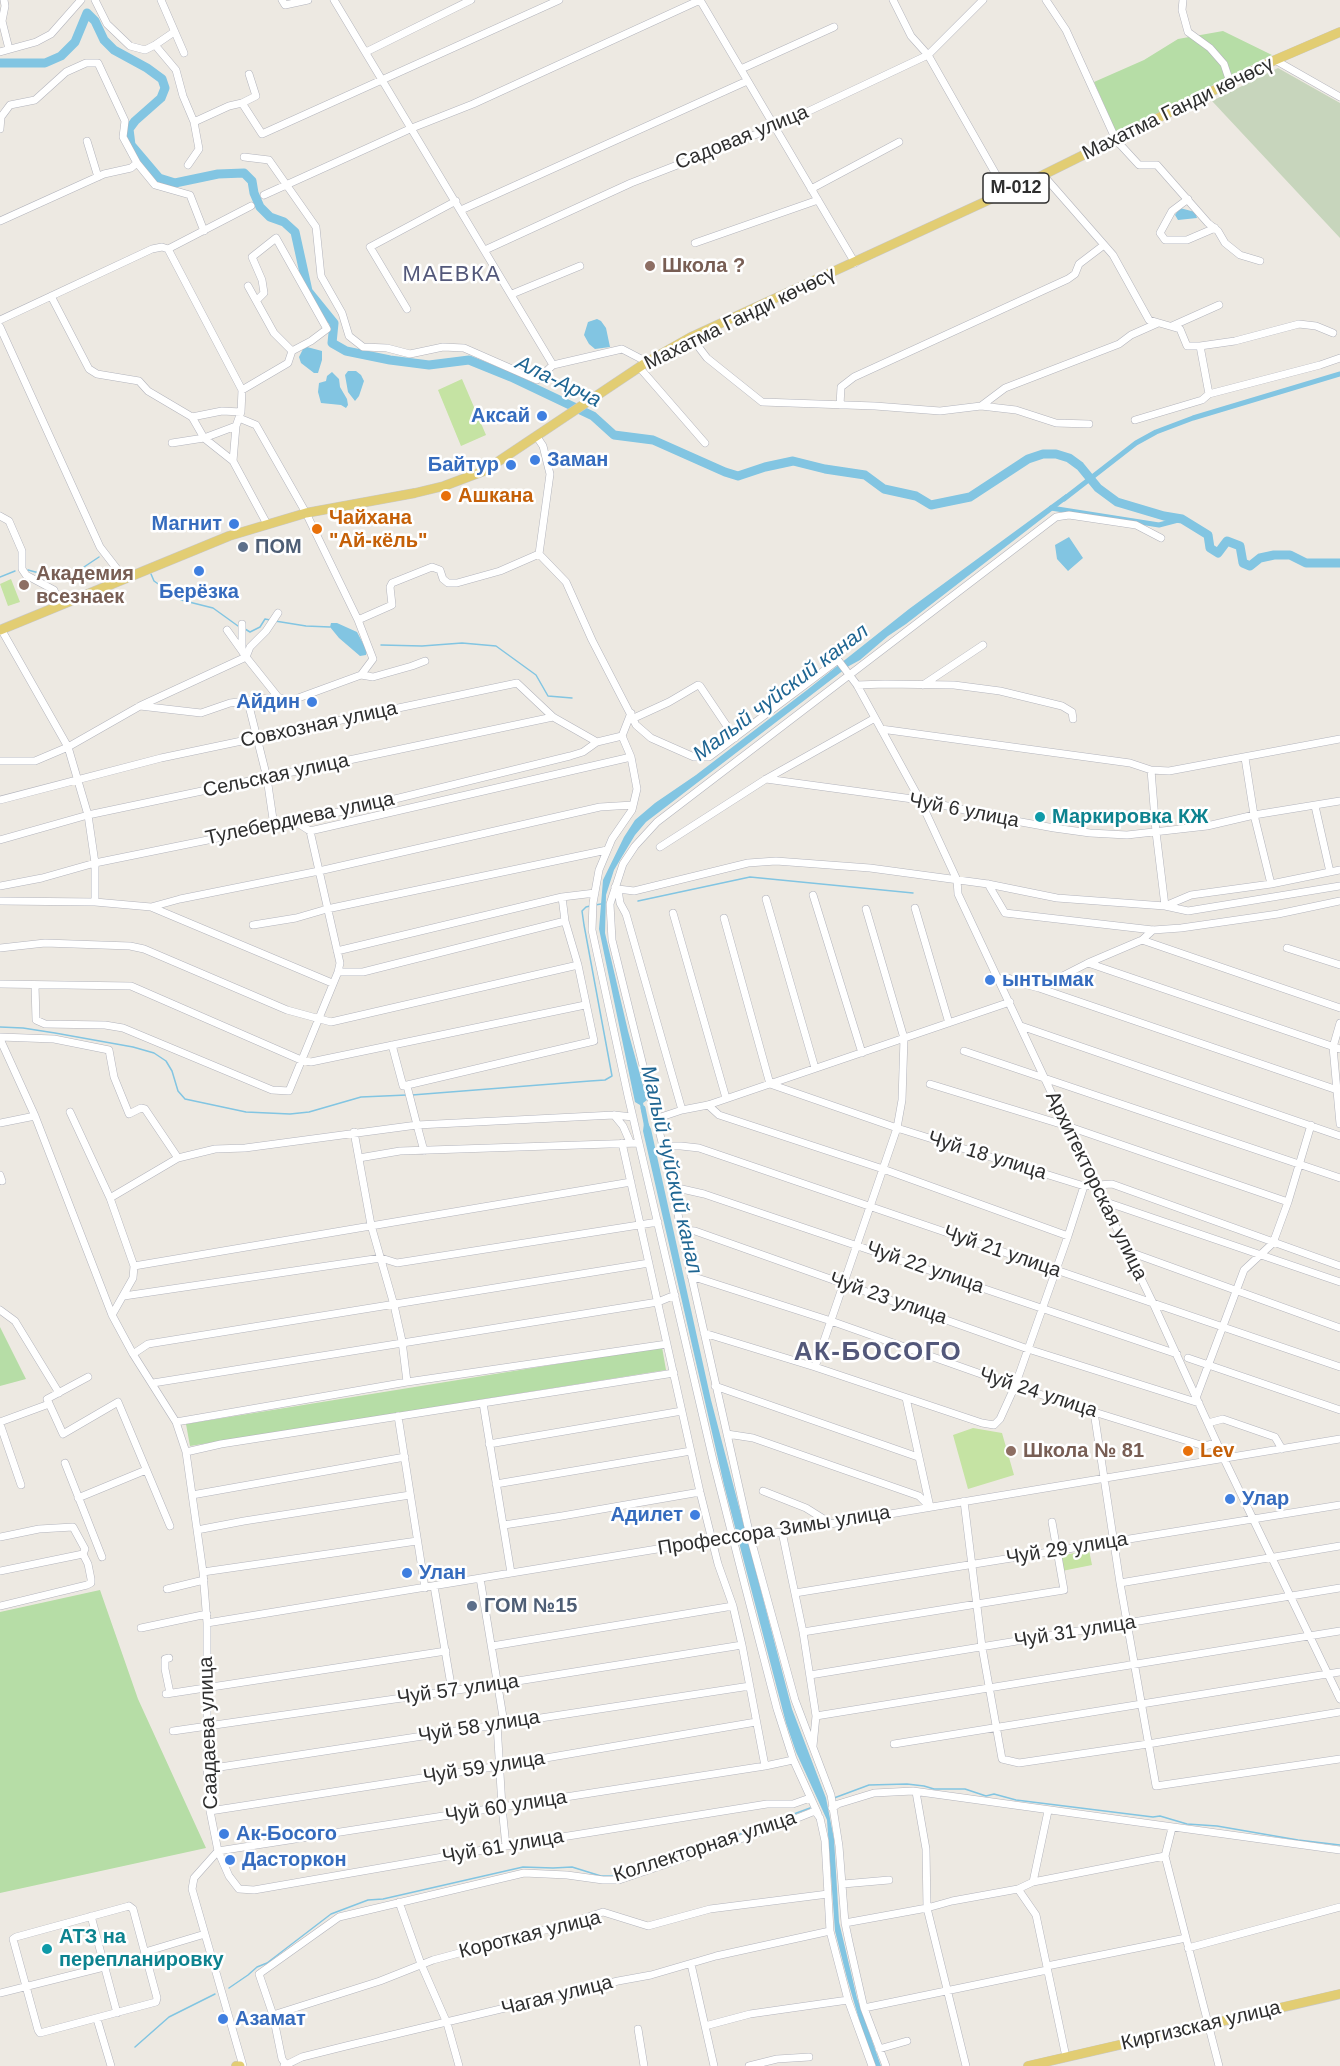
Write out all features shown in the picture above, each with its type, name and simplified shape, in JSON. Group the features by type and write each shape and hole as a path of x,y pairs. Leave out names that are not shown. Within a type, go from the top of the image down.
{"main road":[{"name":"Махатма Ганди көчөсү","path":"0,630 229,536 306,513 379,501 444,486 484,471 643,365 692,337 1043,175 1275,60 1340,32"},
{"name":"Киргизская улица","path":"1028,2066 1340,1994"}],"street":[{"path":"4,0 2,21 9,49"},
{"path":"0,52 36,42 51,34 81,0"},
{"path":"94,0 107,24 130,46 145,50 174,32"},
{"path":"161,0 184,53"},
{"path":"282,0 285,5 308,0"},
{"path":"334,0 553,365"},
{"path":"366,52 471,0"},
{"path":"243,103 262,134 559,0"},
{"path":"264,195 412,128 473,104 700,0 855,263"},
{"path":"893,0 911,36 928,55 1006,192"},
{"name":"Садовая улица","path":"485,250 631,183 775,127 928,55 983,0"},
{"path":"1046,0 1066,30 1116,140 1139,165 1157,165 1215,228 1225,243 1240,255 1260,261"},
{"path":"1184,0 1182,10 1188,32 1210,48 1224,64 1230,82"},
{"path":"741,69 834,27"},
{"path":"155,45 176,70 183,96 194,122 200,149 188,165"},
{"path":"1275,60 1340,96"},
{"path":"0,129 1,117 10,105 35,100 66,72 86,63 98,63 125,121 123,137 137,163 155,185 190,195 204,231"},
{"path":"194,122 256,96 249,74"},
{"path":"461,210 747,81"},
{"path":"87,141 98,177"},
{"path":"811,189 899,142"},
{"path":"244,157 268,160 316,227 321,276 342,313 349,336 363,347 387,348 410,354 443,347 464,348 537,380 553,365 622,349 643,365 705,443"},
{"path":"0,221 98,177 130,168 137,163"},
{"path":"1043,175 1124,270 1149,320 1180,329 1187,346 1235,341 1299,324 1316,326 1333,333"},
{"path":"1188,199 1172,211 1160,233 1165,240 1187,240 1215,228"},
{"path":"694,243 818,200"},
{"path":"407,309 370,247 456,201"},
{"path":"168,249 251,206"},
{"path":"242,390 288,363 292,351 327,329 276,238 252,257 262,280 264,293 257,300"},
{"path":"840,405 841,387 854,377 1068,279 1075,273 1079,264 1104,245"},
{"path":"0,320 152,249 162,247 168,249 242,390 233,461"},
{"path":"512,294 580,266"},
{"path":"248,286 274,333 292,351"},
{"path":"51,296 89,369 97,374 139,381 148,391 192,417 204,438 233,461 267,524"},
{"path":"1172,327 1219,305"},
{"path":"981,406 1005,388 1119,344 1131,335 1158,323"},
{"path":"0,327 100,547 124,578"},
{"path":"692,337 707,358 762,402 940,411 981,406 1016,410 1056,423 1089,424"},
{"path":"1200,346 1209,394"},
{"path":"1135,420 1202,400 1209,394 1340,358"},
{"path":"192,417 222,411 240,415 256,425 306,513 358,620 373,659 361,675"},
{"path":"172,443 204,438 236,426"},
{"path":"537,437 543,446 550,474 539,554"},
{"path":"886,2066 864,2008 845,1923 839,1846 830,1789 795,1700 750,1536 673,1187 612,940 609,904 624,864 635,846 657,822 1056,517 1069,515 1136,525 1161,538"},
{"path":"0,516 9,521 22,551 22,568 26,575 54,590 60,605"},
{"path":"358,620 389,609 392,605 390,587 392,584 432,567 440,570 443,579 448,584 457,583 500,571 539,554"},
{"path":"539,554 566,582 592,640 632,715 636,725 651,738 694,757 709,757 735,738 700,686 694,685 669,702 632,715 621,736 597,742"},
{"path":"0,761 35,761 68,747 141,706 244,654 266,632 278,613"},
{"path":"242,624 244,654"},
{"path":"0,630 68,747 87,815 95,863 95,902"},
{"path":"227,630 278,697"},
{"path":"923,685 983,645"},
{"name":"Архитекторская улица","path":"735,738 838,660 857,685 920,801 957,880 958,894 1340,1699"},
{"path":"141,706 201,712 230,704 278,697 290,701 361,675 373,677 425,661"},
{"name":"Совхозная улица","path":"0,800 78,779 257,738 517,683 553,717 597,742"},
{"path":"857,685 954,685 1000,691 1062,706 1072,712 1073,719"},
{"path":"248,702 267,778 274,826"},
{"name":"Сельская улица","path":"0,840 87,815 553,717"},
{"path":"660,847 766,779 875,718"},
{"path":"881,729 1130,763 1151,770 1169,771 1340,739"},
{"path":"621,736 630,757 637,789 633,806 607,850 599,870 592,930 639,1143 733,1537 777,1709 793,1760 817,1812 825,1841 830,1931 848,2000 872,2066"},
{"name":"Тулебердиева улица","path":"0,886 42,878 95,863 296,822 570,756 583,752 597,742"},
{"path":"310,831 630,757"},
{"path":"1245,758 1254,815 1271,884"},
{"path":"1151,770 1165,906"},
{"name":"Чуй 6 улица","path":"766,779 920,801 1010,820 1090,833 1127,835 1207,826 1254,815 1340,801"},
{"path":"151,907 600,807 633,806"},
{"path":"1315,806 1330,872"},
{"path":"35,985 36,1020 45,1024 105,1025 123,1028 272,1090 289,1091 340,963 310,831 296,822"},
{"path":"253,924 296,918 327,909 607,850"},
{"path":"616,888 634,891 748,862 776,861 870,868 988,884 1057,898 1165,906 1188,911 1340,886"},
{"path":"1165,906 1191,895 1271,884 1340,870"},
{"path":"988,884 1005,913 1153,930 1278,914 1340,902"},
{"path":"616,888 626,914 682,1110"},
{"path":"338,951 562,897 595,893"},
{"path":"813,895 862,1053"},
{"path":"395,1044 400,1081 403,1086 406,1086 594,1041 578,965 565,921 562,897"},
{"path":"766,899 815,1068"},
{"path":"0,901 95,902 151,907 332,983"},
{"path":"915,908 949,1023"},
{"path":"815,1367 897,1128 902,1100 904,1038 866,909"},
{"path":"673,913 726,1098"},
{"path":"724,918 770,1084"},
{"path":"338,972 363,972 565,921"},
{"path":"1039,988 1088,963 1142,940 1153,930"},
{"path":"1142,940 1340,1008"},
{"path":"0,948 45,943 144,948 287,1010 331,1022 578,965"},
{"path":"1287,948 1340,965"},
{"path":"1088,963 1336,1048"},
{"path":"999,979 1008,978 1039,988 1338,1091"},
{"path":"0,984 131,986 301,1060 311,1062 585,1005"},
{"path":"655,1119 682,1110 708,1105 1010,1002"},
{"path":"1340,1023 1336,1048 1340,1124"},
{"path":"1021,1026 1340,1136"},
{"path":"0,1038 54,1039 109,1050 114,1077 129,1114 141,1108 145,1109 178,1158"},
{"name":"Саадаева улица","path":"0,1038 35,1116 112,1315 133,1354 176,1422 186,1452 207,1614 207,1769 210,1811 218,1851"},
{"path":"964,1051 1340,1178"},
{"name":"Чуй 18 улица","path":"770,1084 897,1128 1084,1186 1112,1184 1340,1266"},
{"path":"930,1084 1067,1126 1288,1202"},
{"path":"406,1086 424,1150"},
{"path":"708,1105 719,1114 883,1169 1068,1236"},
{"path":"70,1112 110,1198 134,1266 133,1278 112,1315"},
{"path":"110,1198 178,1158 215,1149 244,1148 417,1125 614,1115 633,1117"},
{"path":"614,1115 623,1125 631,1182 700,1492 742,1645 765,1766"},
{"path":"0,1123 35,1116"},
{"path":"1197,1401 1244,1270 1273,1243 1311,1125"},
{"path":"354,1132 371,1225 402,1341 407,1382"},
{"path":"359,1158 400,1151 639,1143"},
{"name":"Чуй 21 улица","path":"662,1146 699,1148 1340,1367"},
{"path":"134,1266 631,1182"},
{"path":"704,1333 994,1425 1000,1419 1015,1386 1084,1186"},
{"name":"Чуй 22 улица","path":"673,1187 704,1194 1177,1354"},
{"path":"1103,1201 1340,1282"},
{"path":"124,1296 381,1258 397,1263 658,1222"},
{"name":"Чуй 23 улица","path":"681,1230 695,1231 1028,1349 1197,1401"},
{"path":"1127,1251 1340,1328"},
{"path":"133,1354 148,1344 649,1263"},
{"name":"Чуй 24 улица","path":"691,1275 1094,1412 1204,1446 1217,1443"},
{"path":"153,1383 402,1341 658,1302 675,1295"},
{"path":"0,1310 15,1321 59,1392"},
{"path":"176,1422 407,1382 667,1344"},
{"path":"1188,1358 1340,1410"},
{"path":"186,1452 220,1444 674,1373"},
{"path":"88,1377 47,1399 63,1434 118,1402 170,1526"},
{"path":"716,1386 918,1456"},
{"path":"906,1398 930,1507"},
{"path":"483,1402 511,1574"},
{"path":"21,1485 0,1423 49,1404"},
{"path":"489,1444 682,1411"},
{"path":"1094,1412 1120,1583 1156,1786 1340,1758"},
{"path":"398,1416 424,1588"},
{"path":"1208,1423 1223,1419 1275,1437 1282,1449"},
{"path":"726,1434 753,1438 919,1496 930,1507"},
{"name":"Профессора Зимы улица","path":"207,1623 712,1540 782,1532 1340,1439"},
{"path":"496,1484 691,1451"},
{"path":"192,1495 405,1457"},
{"path":"65,1463 102,1557"},
{"path":"78,1498 146,1470"},
{"path":"763,1491 806,1508 830,1523"},
{"path":"504,1525 700,1492"},
{"path":"197,1530 410,1495"},
{"path":"964,1501 982,1647 1002,1759 1019,1763 1340,1712"},
{"name":"Чуй 29 улица","path":"795,1593 1340,1505"},
{"path":"803,1632 1064,1590 1052,1522"},
{"path":"0,1537 39,1529 73,1527 85,1549 83,1554 91,1579 91,1583 87,1585 0,1606"},
{"path":"782,1532 803,1632 816,1716 813,1749"},
{"path":"203,1572 417,1541"},
{"path":"1120,1583 1340,1546"},
{"path":"0,1571 83,1554"},
{"path":"480,1578 499,1684 501,1724 499,1766 507,1846"},
{"path":"167,1589 204,1580"},
{"path":"434,1586 452,1690"},
{"name":"Чуй 31 улица","path":"810,1675 1340,1588"},
{"path":"492,1646 732,1606"},
{"path":"141,1628 207,1614"},
{"path":"816,1716 1340,1631"},
{"name":"Чуй 57 улица","path":"173,1731 499,1684 742,1645"},
{"path":"169,1658 165,1659 168,1694 446,1651"},
{"path":"894,1744 1340,1672"},
{"name":"Чуй 58 улица","path":"207,1769 750,1686"},
{"name":"Чуй 59 улица","path":"210,1811 499,1766 756,1722"},
{"name":"Чуй 60 улица","path":"218,1851 793,1760"},
{"path":"832,1808 874,1793 916,1792 1340,1850"},
{"path":"916,1792 926,1849 927,1908 966,2066"},
{"name":"Чуй 61 улица","path":"218,1851 229,1876 239,1889 244,1890 767,1804 793,1804 810,1798"},
{"path":"1034,1882 1048,1811"},
{"name":"Коллекторная улица","path":"273,2016 260,1974 339,1917 524,1873 619,1880 817,1812"},
{"path":"1172,1828 1166,1856 1219,2066"},
{"path":"218,1851 194,1878 192,1889 240,2066"},
{"path":"845,1923 927,1908 1018,1889 1034,1882 1166,1856"},
{"path":"843,1884 889,1880"},
{"path":"1018,1889 1036,1915 1066,2057"},
{"name":"Короткая улица","path":"273,2016 380,1981 422,1964 603,1912 648,1926 710,1909 828,1894"},
{"path":"399,1902 447,2023 459,2066"},
{"path":"127,1906 131,1907 157,2000 154,2003 42,2033 38,2030 12,1942 14,1938 91,1916 127,1906"},
{"path":"1188,1948 1340,1907"},
{"path":"91,1916 117,2013"},
{"name":"Чагая улица","path":"286,2066 302,2057 691,1964 716,1956 830,1931"},
{"path":"145,1952 205,1935"},
{"path":"864,2008 947,1992 1186,1938"},
{"path":"691,1964 714,2066"},
{"path":"0,1993 104,1966"},
{"path":"705,2026 750,2014 848,2000"},
{"path":"273,2016 282,2059 286,2066"},
{"path":"97,2019 111,2066"},
{"path":"638,2029 644,2066"},
{"path":"879,2049 907,2041"},
{"path":"749,2066 777,2059 809,2057"}],"green space":[{"path":"1223,31 1272,55 1117,134 1094,82 1144,60 1178,39"},
{"path":"1278,68 1340,103 1340,238 1212,101"},
{"path":"462,379 486,435 461,446 438,390"},
{"path":"11,579 20,602 8,606 0,584"},
{"path":"0,1327 26,1379 0,1386"},
{"path":"662,1347 666,1370 190,1446 186,1424"},
{"path":"973,1428 1002,1433 1014,1475 968,1489 953,1435"},
{"path":"1089,1550 1092,1565 1062,1571 1060,1556"},
{"path":"100,1590 138,1699 206,1848 0,1893 0,1612"}],"water":[{"path":"1180,208 1195,212 1197,218 1178,220 1175,215"},
{"path":"597,319 606,328 610,347 595,349 584,335 588,322"},
{"path":"307,347 322,351 318,373 314,373 301,363 299,357 303,349"},
{"path":"348,371 356,371 364,381 355,401 348,392 345,375"},
{"path":"332,372 339,379 340,387 347,399 346,408 341,405 321,403 318,392 319,383 326,381 327,376"},
{"path":"1066,494 1068,497 1066,500 646,822 635,835 614,870 606,895 605,933 647,1100 643,1103 645,1112 642,1113 640,1105 635,1102 599,929 603,880 635,820 807,690 909,609"},
{"path":"1069,537 1083,558 1068,571 1057,559 1055,545"},
{"path":"331,623 337,623 357,632 367,651 366,655 360,656 339,638 330,627"},
{"path":"644,1123 648,1123 651,1129 711,1400 792,1709 826,1798 834,1839 839,1922 857,1998 881,2066 876,2066 865,2040 835,1931 827,1820 796,1752 786,1723 724,1485 643,1131"}],"waterway":[{"name":"Ала-Арча","path":"0,63 45,63 61,56 75,42 87,13 95,21 104,40 114,50 162,79 165,88 161,98 129,129 131,145 159,178 175,183 218,174 244,173 252,181 260,207 270,217 284,222 295,232 308,291 334,323 332,343 346,351 429,365 469,360 593,416 614,435 653,440 725,472 738,476 793,461 865,475 884,489 916,496 931,505 970,497 1028,459 1043,454 1056,454 1069,458 1080,466 1098,488 1117,502 1182,519 1208,535 1210,548 1218,553 1227,541 1240,546 1243,563 1250,566 1260,558 1274,555 1290,555 1306,563 1340,563"},
{"path":"1064,499 1136,443 1156,432 1193,418 1340,374"},
{"path":"1051,508 1159,525 1182,519"},
{"path":"28,570 54,577 72,575 99,557"},
{"path":"0,577 15,571"},
{"path":"151,574 154,581 181,600 213,608 238,626"},
{"path":"245,629 250,632 260,627 265,619 270,620"},
{"path":"275,621 330,627"},
{"path":"381,645 422,646 462,643 496,646 536,675 548,696 572,698"},
{"path":"638,901 750,877 913,893"},
{"name":"Малый чуйский канал","path":"595,905 601,904"},
{"path":"412,1095 605,1080 612,1076 582,911 590,906"},
{"path":"0,1027 55,1033 154,1053 166,1061 172,1071 178,1091 185,1099 246,1112 290,1114 309,1112 361,1097 407,1095"},
{"name":"Малый чуйский канал","path":"643,1108 647,1128"},
{"path":"834,1798 869,1785 907,1784 934,1789 965,1789 986,1796 994,1794 1016,1800 1160,1816 1187,1824 1217,1826 1340,1845"},
{"path":"229,1988 257,1967 267,1963 331,1914 368,1900 383,1899 523,1867 572,1867 601,1876 615,1876 643,1863 708,1846 810,1808"},
{"path":"135,2047 169,2017 215,1994"}],"place":[{"name":"Школа ?","path":"650,266"},
{"name":"Аксай","path":"542,416"},
{"name":"Заман","path":"535,460"},
{"name":"Байтур","path":"511,465"},
{"name":"Ашкана","path":"446,496"},
{"name":"Магнит","path":"234,524"},
{"name":"Чайхана \"Ай-кёль\"","path":"317,529"},
{"name":"ПОМ","path":"243,547"},
{"name":"Берёзка","path":"199,571"},
{"name":"Академия всезнаек","path":"24,585"},
{"name":"Айдин","path":"312,702"},
{"name":"Маркировка КЖ","path":"1040,817"},
{"name":"ынтымак","path":"990,980"},
{"name":"Школа № 81","path":"1011,1451"},
{"name":"Lev","path":"1188,1451"},
{"name":"Улар","path":"1230,1499"},
{"name":"Адилет","path":"695,1515"},
{"name":"Улан","path":"407,1573"},
{"name":"ГОМ №15","path":"472,1606"},
{"name":"Ак-Босого","path":"224,1834"},
{"name":"Дасторкон","path":"230,1860"},
{"name":"АТЗ на перепланировку","path":"47,1949"},
{"name":"Азамат","path":"223,2019"}],"district":[{"name":"МАЕВКА","path":"452,275"},
{"name":"АК-БОСОГО","path":"878,1353"}]}
